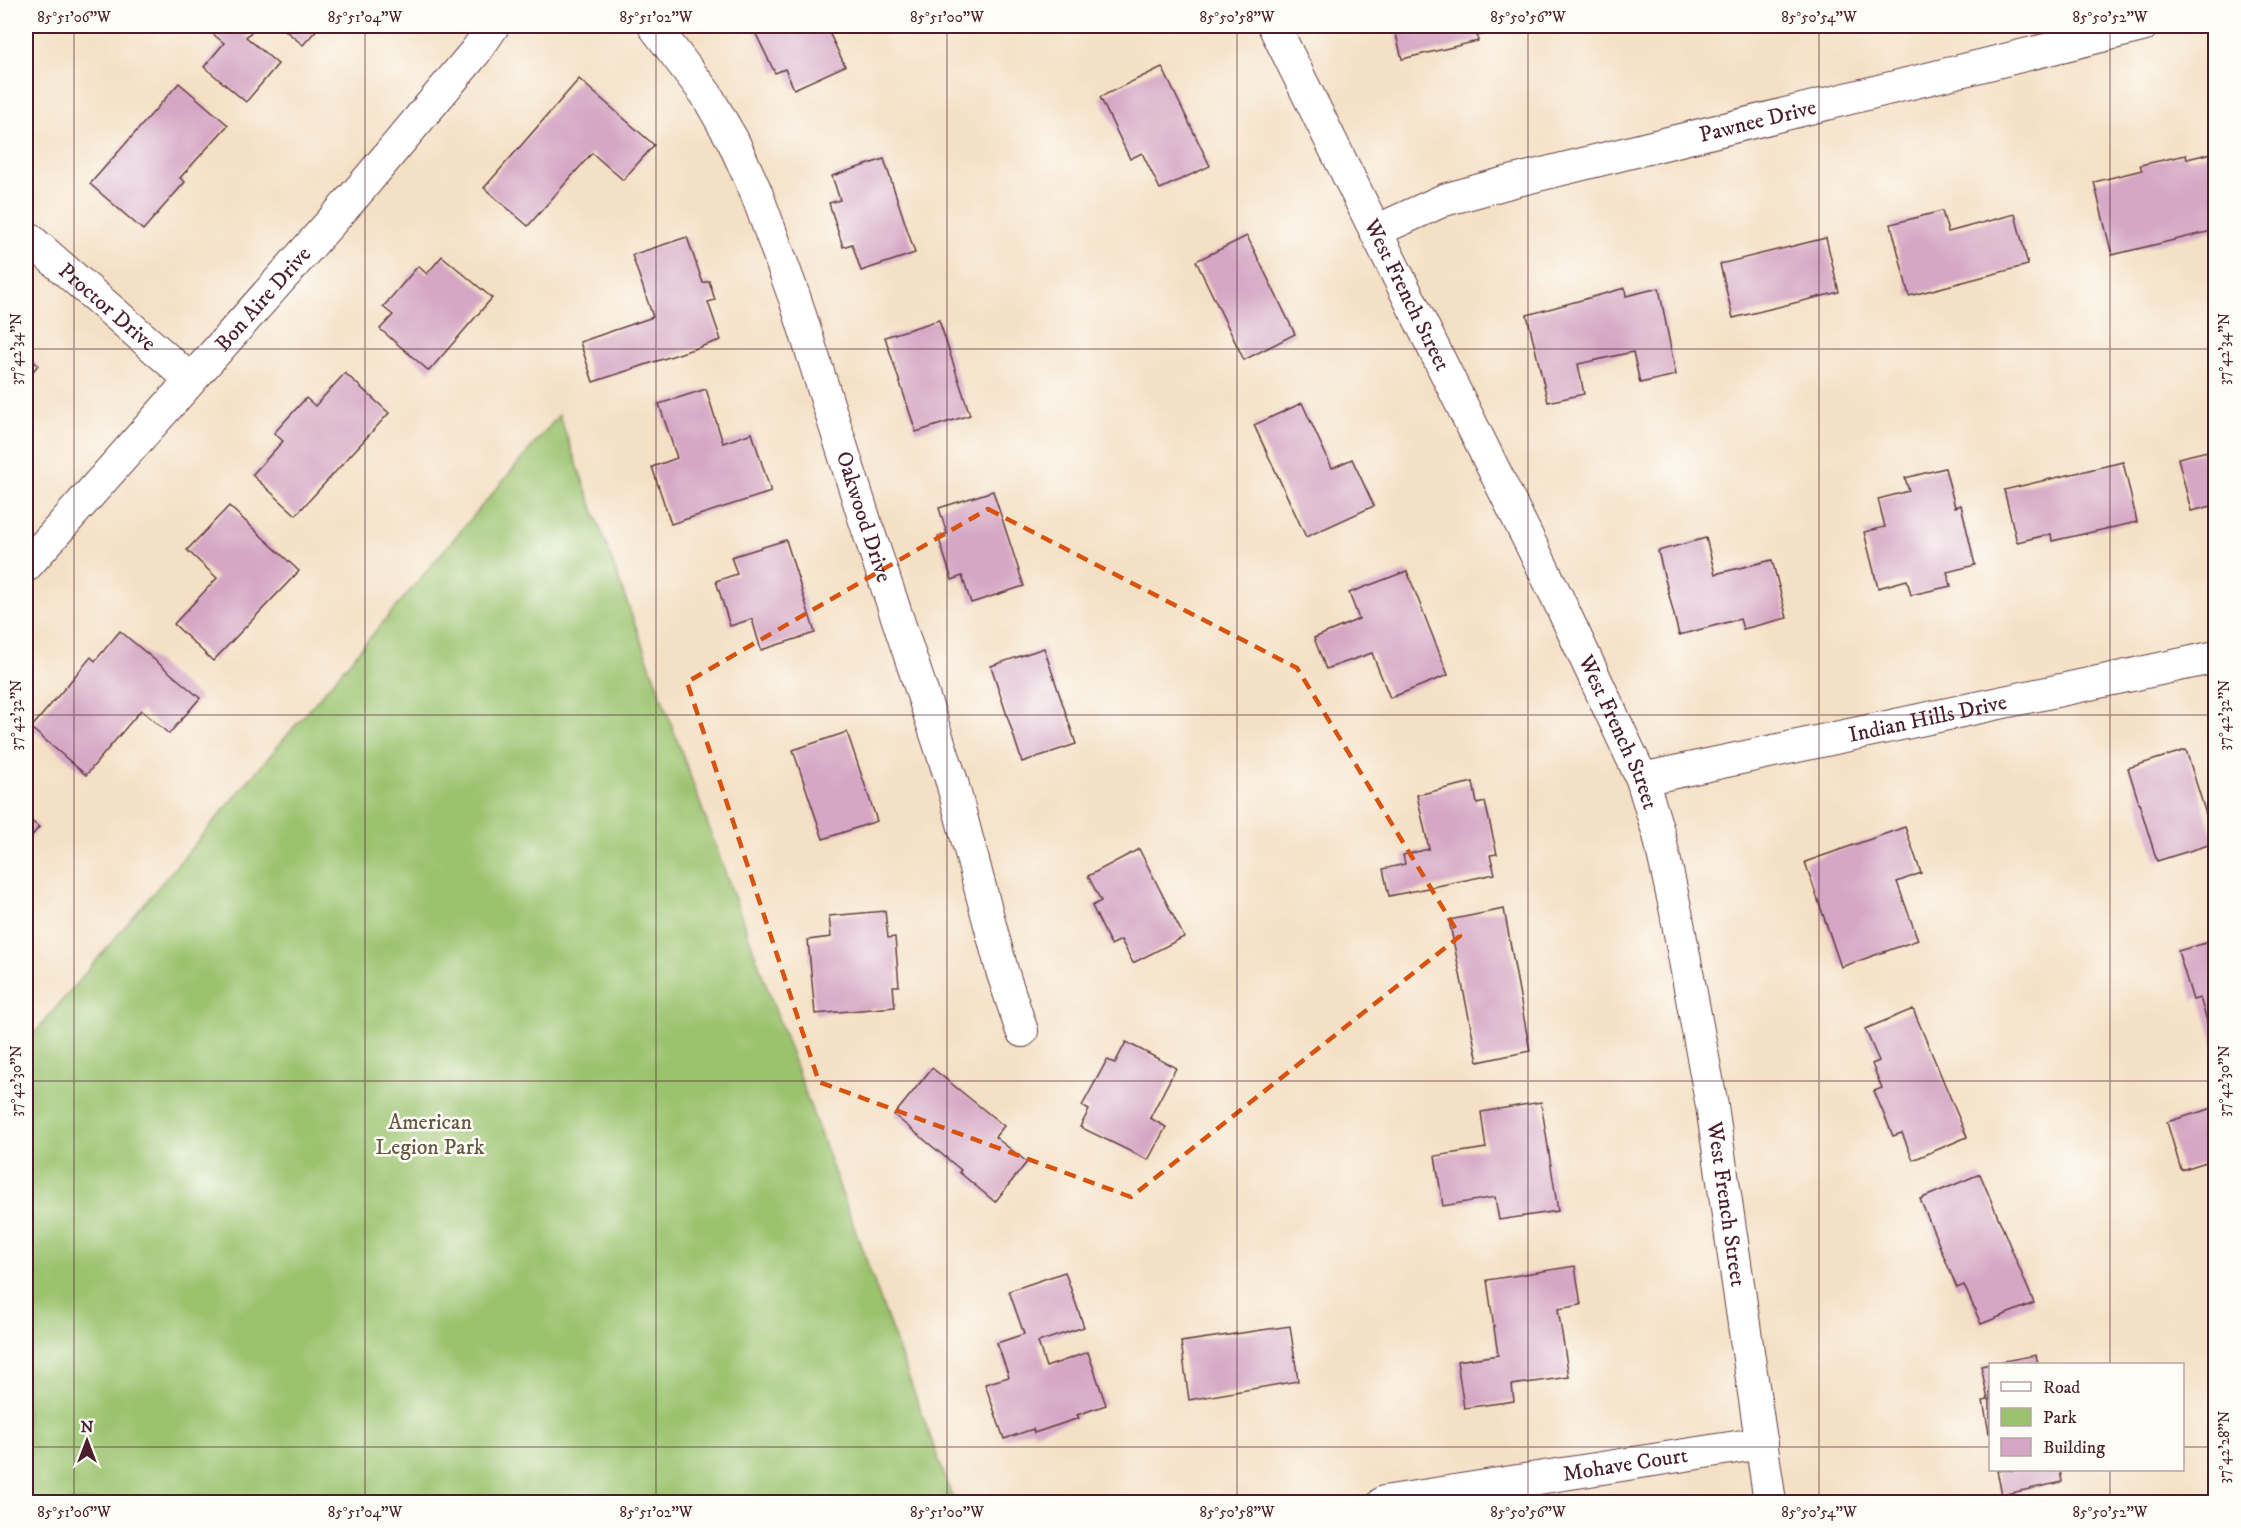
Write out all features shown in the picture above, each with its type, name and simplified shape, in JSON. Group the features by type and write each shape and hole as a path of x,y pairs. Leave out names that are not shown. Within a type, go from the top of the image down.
{"street":[{"name":"Bon Aire Drive","path":"26,566 355,195 476,51 493,26"},
{"name":"Oakwood Drive","path":"654,26 706,94 733,141 756,192 780,256 952,782 1003,974 1022,1031"},
{"name":"West French Street","path":"1274,26 1378,230 1557,597 1642,779 1659,835 1675,907 1712,1106 1770,1503"},
{"name":"Pawnee Drive","path":"1378,230 1444,200 1506,183 2142,26"},
{"name":"Proctor Drive","path":"26,236 190,379"},
{"name":"Indian Hills Drive","path":"1642,779 2216,657"},
{"name":"Mohave Court","path":"1384,1503 1762,1443"}],"highlighted area":[{"path":"988,509 1297,668 1460,936 1131,1197 819,1082 687,682"}],"green space":[{"name":"American Legion Park","path":"559,415 954,1502 26,1502 26,1043"}],"building":[{"path":"203,26 257,26 246,37 278,64 246,102 204,67 224,43"},
{"path":"280,26 320,26 303,45"},
{"path":"759,26 826,26 845,66 794,89 785,69 775,73 753,28"},
{"path":"1394,26 1518,26 1477,36 1478,41 1402,59"},
{"path":"1162,67 1210,166 1160,189 1142,153 1130,159 1100,97"},
{"path":"579,79 654,145 623,180 592,153 528,226 484,188"},
{"path":"179,83 228,125 180,178 185,182 143,230 90,184"},
{"path":"2216,152 2216,230 2112,255 2094,182 2142,170 2140,165 2186,155 2187,159"},
{"path":"884,159 915,253 861,271 852,244 843,247 829,203 840,200 832,176"},
{"path":"1942,211 1948,232 2015,214 2028,265 1909,296 1891,224"},
{"path":"1247,236 1295,334 1244,360 1196,261"},
{"path":"687,237 703,283 709,281 715,300 708,302 721,340 593,382 580,342 653,317 632,255"},
{"path":"1826,238 1839,292 1733,318 1720,264"},
{"path":"442,256 492,298 429,371 380,329 393,315 383,307 418,266 427,274"},
{"path":"1625,288 1626,296 1659,288 1676,375 1640,383 1633,352 1578,364 1584,394 1548,402 1527,315"},
{"path":"939,320 970,415 916,432 885,337"},
{"path":"26,355 38,365 26,380"},
{"path":"345,373 389,413 296,515 252,475 283,441 274,433 306,398 315,406"},
{"path":"706,389 723,443 752,433 771,492 671,524 652,467 677,458 659,404"},
{"path":"1302,403 1332,468 1352,459 1374,506 1306,537 1254,425"},
{"path":"2216,449 2216,505 2191,511 2178,458"},
{"path":"2123,462 2137,522 2052,541 2051,534 2017,542 2004,490"},
{"path":"1945,468 1955,507 1961,505 1975,565 1947,572 1951,586 1911,595 1907,580 1878,588 1864,532 1885,527 1878,499 1909,491 1905,478"},
{"path":"993,491 1024,586 971,603 962,576 952,580 938,536 947,534 939,508"},
{"path":"229,506 299,571 213,661 174,624 217,578 187,550"},
{"path":"1706,538 1715,574 1772,560 1787,618 1743,629 1740,619 1679,635 1658,551"},
{"path":"786,540 815,633 761,650 752,619 730,626 716,581 737,574 731,557"},
{"path":"1407,571 1448,675 1390,698 1372,653 1326,669 1314,638 1359,619 1349,593"},
{"path":"120,631 200,698 169,734 141,710 86,775 31,728 91,657 95,661"},
{"path":"1044,648 1076,744 1022,762 991,666"},
{"path":"847,732 877,821 823,839 793,750"},
{"path":"2186,750 2215,843 2157,861 2128,768"},
{"path":"1473,782 1477,804 1485,802 1497,854 1490,855 1495,874 1389,896 1383,869 1405,864 1403,855 1429,849 1417,795"},
{"path":"26,817 39,827 26,843"},
{"path":"1905,827 1921,873 1897,882 1918,940 1841,967 1805,862"},
{"path":"1139,849 1184,937 1133,963 1121,940 1111,945 1092,906 1101,901 1088,876"},
{"path":"1504,909 1530,1051 1478,1062 1449,920"},
{"path":"885,911 888,938 895,937 899,986 893,986 895,1007 815,1014 808,940 831,937 829,916"},
{"path":"2216,940 2215,1047 2200,998 2193,1000 2178,951"},
{"path":"1913,1009 1967,1137 1913,1160 1902,1133 1893,1136 1874,1091 1882,1088 1872,1064 1879,1061 1865,1029"},
{"path":"1126,1042 1176,1068 1150,1118 1166,1127 1148,1160 1080,1127 1089,1110 1082,1106 1107,1060 1115,1063"},
{"path":"932,1068 1004,1126 995,1137 1027,1162 995,1202 959,1172 961,1170 894,1115"},
{"path":"1541,1102 1558,1211 1499,1220 1495,1197 1443,1206 1435,1156 1486,1148 1481,1112"},
{"path":"2216,1107 2216,1159 2181,1170 2167,1122"},
{"path":"1980,1174 2034,1303 1981,1324 1964,1285 1957,1288 1920,1199"},
{"path":"1575,1266 1581,1305 1558,1309 1569,1377 1512,1385 1514,1401 1464,1408 1457,1361 1498,1355 1487,1280"},
{"path":"1065,1272 1084,1327 1038,1342 1046,1367 1088,1352 1106,1405 1077,1415 1079,1418 1034,1433 1033,1429 1004,1439 985,1384 1009,1377 997,1343 1024,1334 1009,1291"},
{"path":"1290,1326 1298,1381 1189,1400 1181,1342"},
{"path":"2036,1355 2038,1363 1993,1363"},
{"path":"1989,1364 1989,1433 1983,1401 1988,1400 1981,1366"},
{"path":"1997,1471 2060,1471 2062,1482 2002,1495"}]}
